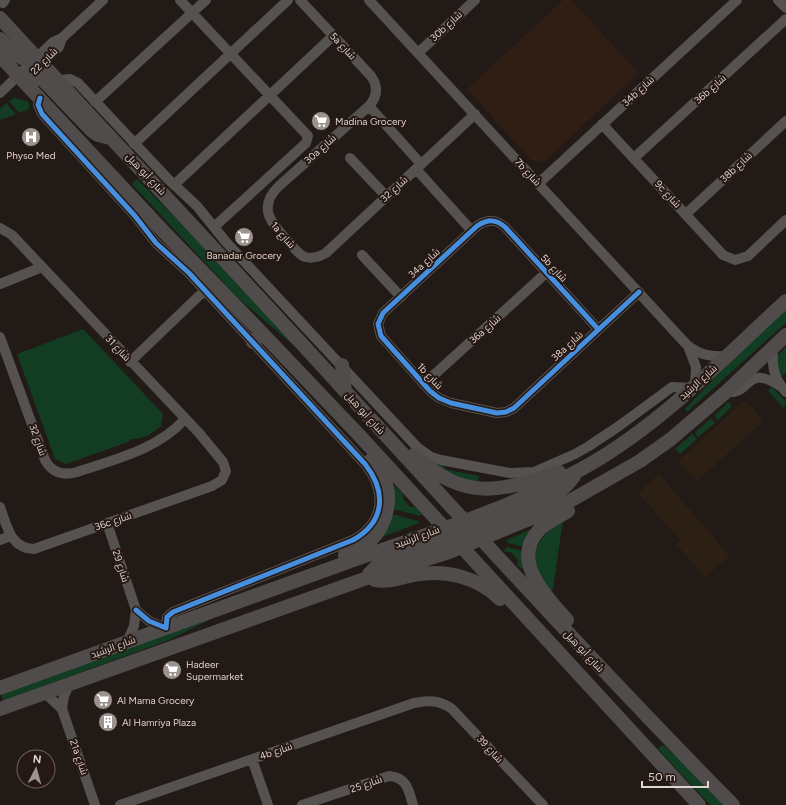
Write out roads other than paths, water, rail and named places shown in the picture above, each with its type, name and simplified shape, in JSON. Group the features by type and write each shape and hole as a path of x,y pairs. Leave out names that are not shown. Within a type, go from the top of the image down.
{"main road":[{"name":"شارع أبو هيل","path":"0,18 37,61 59,80 388,438 539,632 699,805"},
{"path":"0,39 16,56 37,61"},
{"name":"شارع أبو هيل","path":"0,56 26,79 40,98 164,232 257,337 359,435"},
{"path":"26,79 38,78 48,85 98,136 112,138"},
{"name":"شارع الرشيد","path":"577,472 622,443 694,387 786,301"},
{"name":"شارع الرشيد","path":"0,688 324,571 462,534 537,516 586,492 640,461 726,392 786,335"},
{"path":"342,365 345,391"},
{"path":"324,571 332,561 360,548 370,541 383,523 387,511 388,493 386,484 382,475 364,450 359,435 370,437 388,450 462,534 612,692 640,710"},
{"path":"388,438 403,445 439,475 458,484 480,489 508,488 560,472 577,472"},
{"path":"539,632 528,628 489,590 466,578 453,574 432,572 387,581 367,578 372,570 383,562 462,534 558,493 569,484 577,472"},
{"path":"586,492 574,507 539,530 529,549 529,563 536,581 587,644 595,663"},
{"name":"شارع أبو هيل","path":"462,534 595,663 732,805"},
{"name":"شارع الرشيد","path":"0,709 367,578"}],"street":[{"name":"شارع 22","path":"26,79 37,61 58,47 62,38 103,0"},
{"path":"180,0 306,134 307,141 214,227"},
{"path":"96,102 206,0"},
{"path":"134,144 288,0"},
{"name":"5a شارع","path":"300,0 374,80 376,91 372,101"},
{"name":"7b شارع","path":"369,0 687,345 708,356 726,356"},
{"name":"30b شارع","path":"418,53 475,0"},
{"name":"34b شارع","path":"539,183 737,0"},
{"path":"778,0 786,8"},
{"name":"36b شارع","path":"634,158 786,19"},
{"path":"174,185 333,36"},
{"path":"0,93 26,79"},
{"path":"0,100 26,79"},
{"path":"59,80 74,80 96,102 134,144 197,206 214,227 423,452 441,460 518,474 542,469 575,454 619,426 672,387 694,387"},
{"path":"40,98 38,105 42,114 135,216 156,244 189,273 204,291 257,337 371,471 379,488 380,497 377,514 367,530 353,540 173,612 167,617 166,628 148,621 136,610"},
{"path":"372,101 418,166 472,231"},
{"name":"30a شارع","path":"268,204 273,191 372,101"},
{"name":"شارع 32","path":"310,258 321,256 326,253 475,114"},
{"name":"38b شارع","path":"686,214 786,121"},
{"name":"9c شارع","path":"602,124 723,256 735,260 748,256 786,220"},
{"path":"350,158 386,196"},
{"name":"1a شارع","path":"268,204 267,211 272,225 300,254 310,258"},
{"name":"34a شارع","path":"379,331 380,318 401,297 472,231 482,223 494,221"},
{"name":"5b شارع","path":"494,221 505,227 598,329"},
{"name":"شارع 31","path":"0,228 12,235 221,458 225,466 226,475"},
{"path":"362,255 401,297"},
{"path":"0,284 42,267"},
{"name":"36a شارع","path":"424,384 546,273"},
{"path":"130,362 204,291"},
{"name":"38a شارع","path":"506,412 517,405 639,292"},
{"name":"1b شارع","path":"379,331 381,336 434,395 451,404 492,412 506,412"},
{"name":"شارع 32","path":"0,337 45,460 48,466 58,473 71,474 157,443 175,430 185,419"},
{"name":"7b شارع","path":"687,345 695,363 694,387"},
{"path":"773,347 773,373 783,389"},
{"path":"726,392 736,392 756,377 767,378 783,389"},
{"name":"36c شارع","path":"10,536 20,546 34,549 212,486 222,480 226,475"},
{"path":"0,507 10,536 0,540"},
{"name":"شارع 29","path":"107,523 136,610 134,626 127,642"},
{"path":"62,709 64,696 69,685"},
{"name":"21a شارع","path":"45,693 62,709 95,805"},
{"name":"4b شارع","path":"120,805 414,703 433,701"},
{"name":"شارع 39","path":"433,701 441,702 452,709 543,805"},
{"path":"252,759 268,805"},
{"name":"شارع 25","path":"302,805 389,776 396,777 406,784 413,805"}],"place":[{"name":"Madina Grocery","path":"321,121"},
{"name":"Physo Med","path":"31,137"},
{"name":"Banadar Grocery","path":"244,237"},
{"name":"Hadeer Supermarket","path":"172,670"},
{"name":"Al Mama Grocery","path":"103,700"},
{"name":"Al Hamriya Plaza","path":"108,722"}]}
